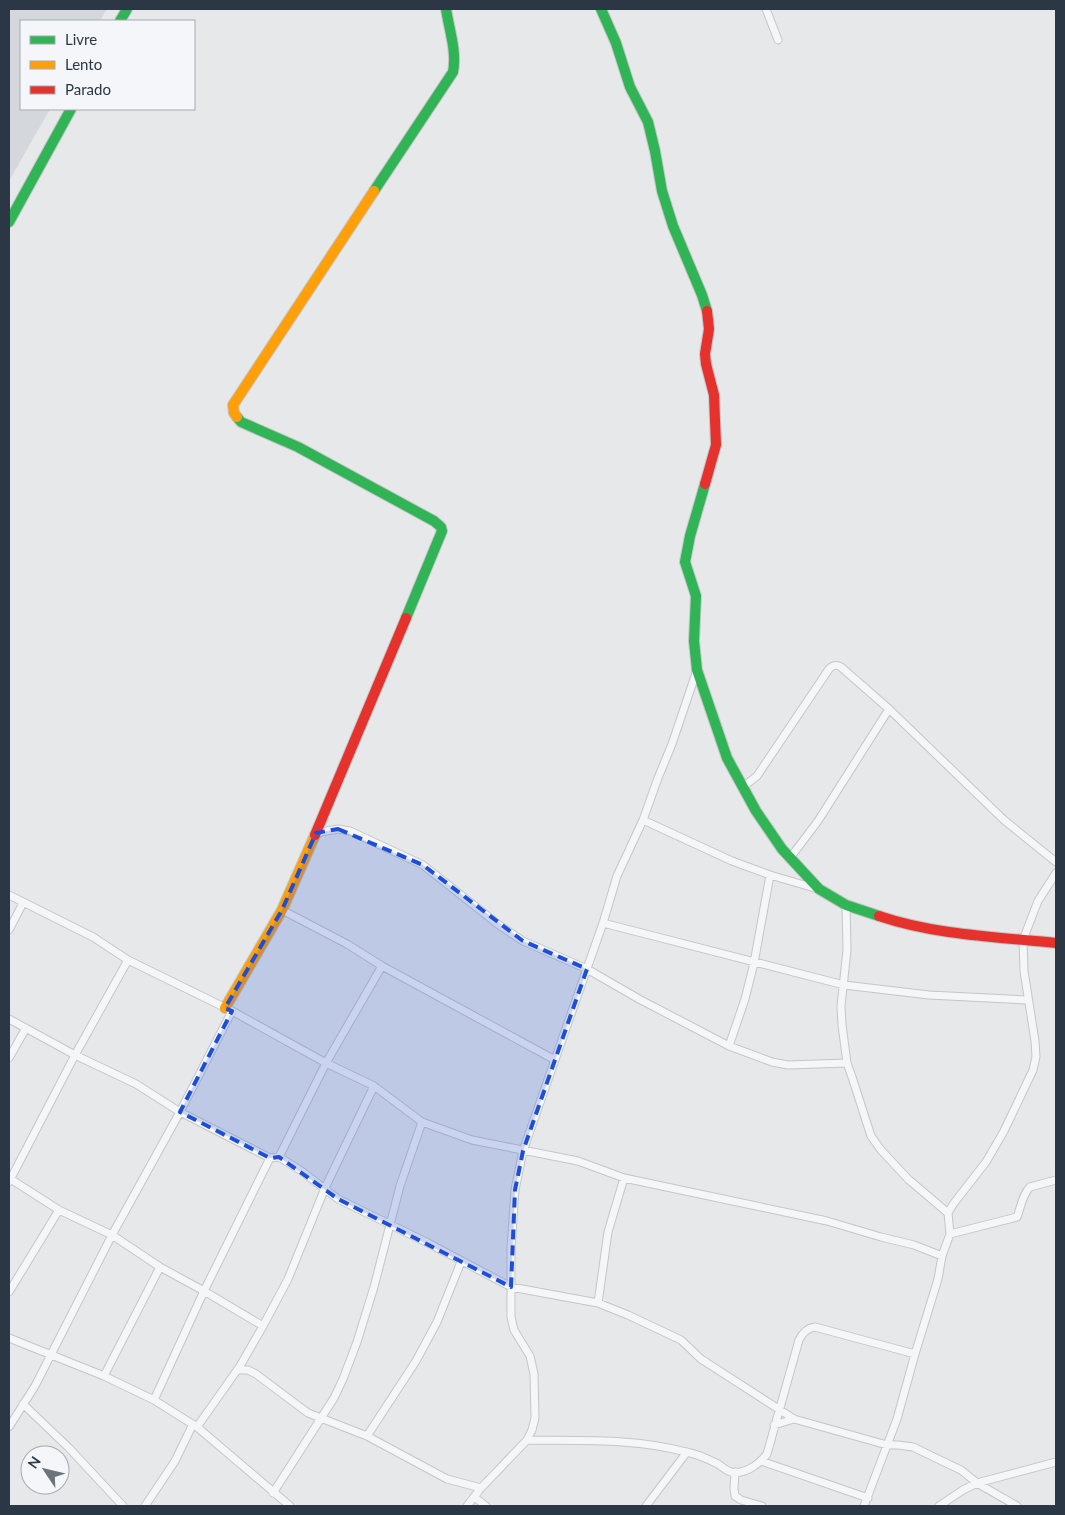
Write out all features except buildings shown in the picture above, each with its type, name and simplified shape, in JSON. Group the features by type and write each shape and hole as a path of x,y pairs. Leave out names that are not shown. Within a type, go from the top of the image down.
{"street":[{"path":"121,20 128,9"},
{"path":"9,1427 35,1386 112,1235 180,1112 229,1010 282,910 442,531 441,527 434,521 298,447 240,422 233,411 233,405 451,77 454,70 454,60 446,9"},
{"path":"601,9 616,43 630,87 648,122 662,191 673,226 702,295 708,316 709,329 706,364 714,395 716,445 690,536 685,562 696,596 694,641 697,670 727,758 743,787 761,819 782,849 819,889"},
{"path":"766,9 778,40"},
{"path":"9,222 70,110"},
{"path":"743,787 756,776 797,715 833,666 837,665 890,709 1004,820 1056,862"},
{"path":"467,1506 481,1488 527,1440 532,1430 535,1418 534,1374 530,1356 514,1330 511,1318 511,1248 515,1190 523,1151 603,923 617,876 643,820 672,744 697,670"},
{"path":"790,858 818,821 890,709"},
{"path":"643,820 732,861 819,889 846,905 900,923 954,933 1056,943"},
{"path":"316,833 338,829 350,831 424,865 499,925 523,941 587,969 639,999 729,1046 772,1062 788,1065 847,1063"},
{"path":"864,1506 897,1419 938,1279 942,1256 950,1234 948,1213 986,1162 1004,1131 1033,1070 1036,1057 1035,1041 1024,971 1023,940 1038,901 1056,873"},
{"path":"729,1046 745,999 754,963 770,874"},
{"path":"9,895 23,904 93,937 128,960 229,1010 326,1063 374,1086 422,1122 472,1140 578,1161 624,1178 827,1221 914,1245 942,1256"},
{"path":"9,930 23,904"},
{"path":"846,905 847,950 841,1006 842,1024 847,1063 871,1136 881,1150 908,1179 948,1213"},
{"path":"282,910 347,944 382,966 554,1060"},
{"path":"603,923 844,986 929,995 1028,1000"},
{"path":"128,960 9,1180 59,1210 112,1235 160,1267 263,1326"},
{"path":"279,1157 326,1063 382,966"},
{"path":"9,1019 75,1055 136,1084 180,1112 270,1158 279,1157 338,1199 428,1243 511,1287 598,1303 681,1340 701,1359 794,1419 887,1445 913,1447 961,1470 977,1483 1017,1506"},
{"path":"9,1058 26,1028"},
{"path":"145,1506 175,1461 195,1425 237,1370 263,1326 288,1278 325,1188 374,1086"},
{"path":"273,1492 334,1398 343,1379 374,1287 400,1186 422,1122"},
{"path":"154,1400 204,1291 270,1158"},
{"path":"598,1303 608,1232 624,1178"},
{"path":"950,1234 1017,1217 1024,1195 1030,1187 1056,1180"},
{"path":"9,1292 59,1210"},
{"path":"367,1436 416,1361 436,1322 461,1262"},
{"path":"104,1376 160,1267"},
{"path":"527,1440 620,1442 665,1447 702,1456 731,1472 742,1472 761,1461 767,1454 798,1340 802,1334 812,1327 915,1354"},
{"path":"9,1338 104,1376 154,1400 195,1425 290,1506"},
{"path":"237,1370 248,1370 256,1374 308,1413 320,1419 367,1436 447,1479 481,1488"},
{"path":"23,1404 69,1448 123,1506"},
{"path":"774,1426 794,1419"},
{"path":"646,1506 687,1452"},
{"path":"761,1461 868,1498"},
{"path":"939,1506 962,1490 977,1483 1056,1462"},
{"path":"734,1472 735,1496 741,1500 762,1506"},
{"path":"474,1497 486,1506"}],"highlighted area":[{"path":"338,829 423,865 523,941 587,969 523,1151 515,1190 511,1287 338,1199 279,1157 270,1158 180,1112 232,1011 225,1008 282,910 316,833"}],"shaded area":[{"path":"9,9 107,9 101,20 20,20 20,110 49,110 9,181"}],"traffic: fast":[{"path":"121,20 127,9"},
{"path":"374,191 453,72 453,48 446,9"},
{"path":"601,9 616,43 630,87 648,122 662,191 673,226 707,311"},
{"path":"9,222 70,110"},
{"path":"237,417 241,422 298,447 434,521 441,527 442,531 406,618"},
{"path":"705,484 690,536 685,562 696,596 694,641 697,670 727,758 756,811 782,849 819,889 846,905 879,916"}],"traffic: slow":[{"path":"237,417 234,413 233,405 374,191"},
{"path":"225,1008 282,910 315,835"}],"traffic: jam":[{"path":"705,484 716,445 714,395 705,354 709,329 707,311"},
{"path":"315,835 406,618"},
{"path":"879,916 944,931 1056,943"}]}
